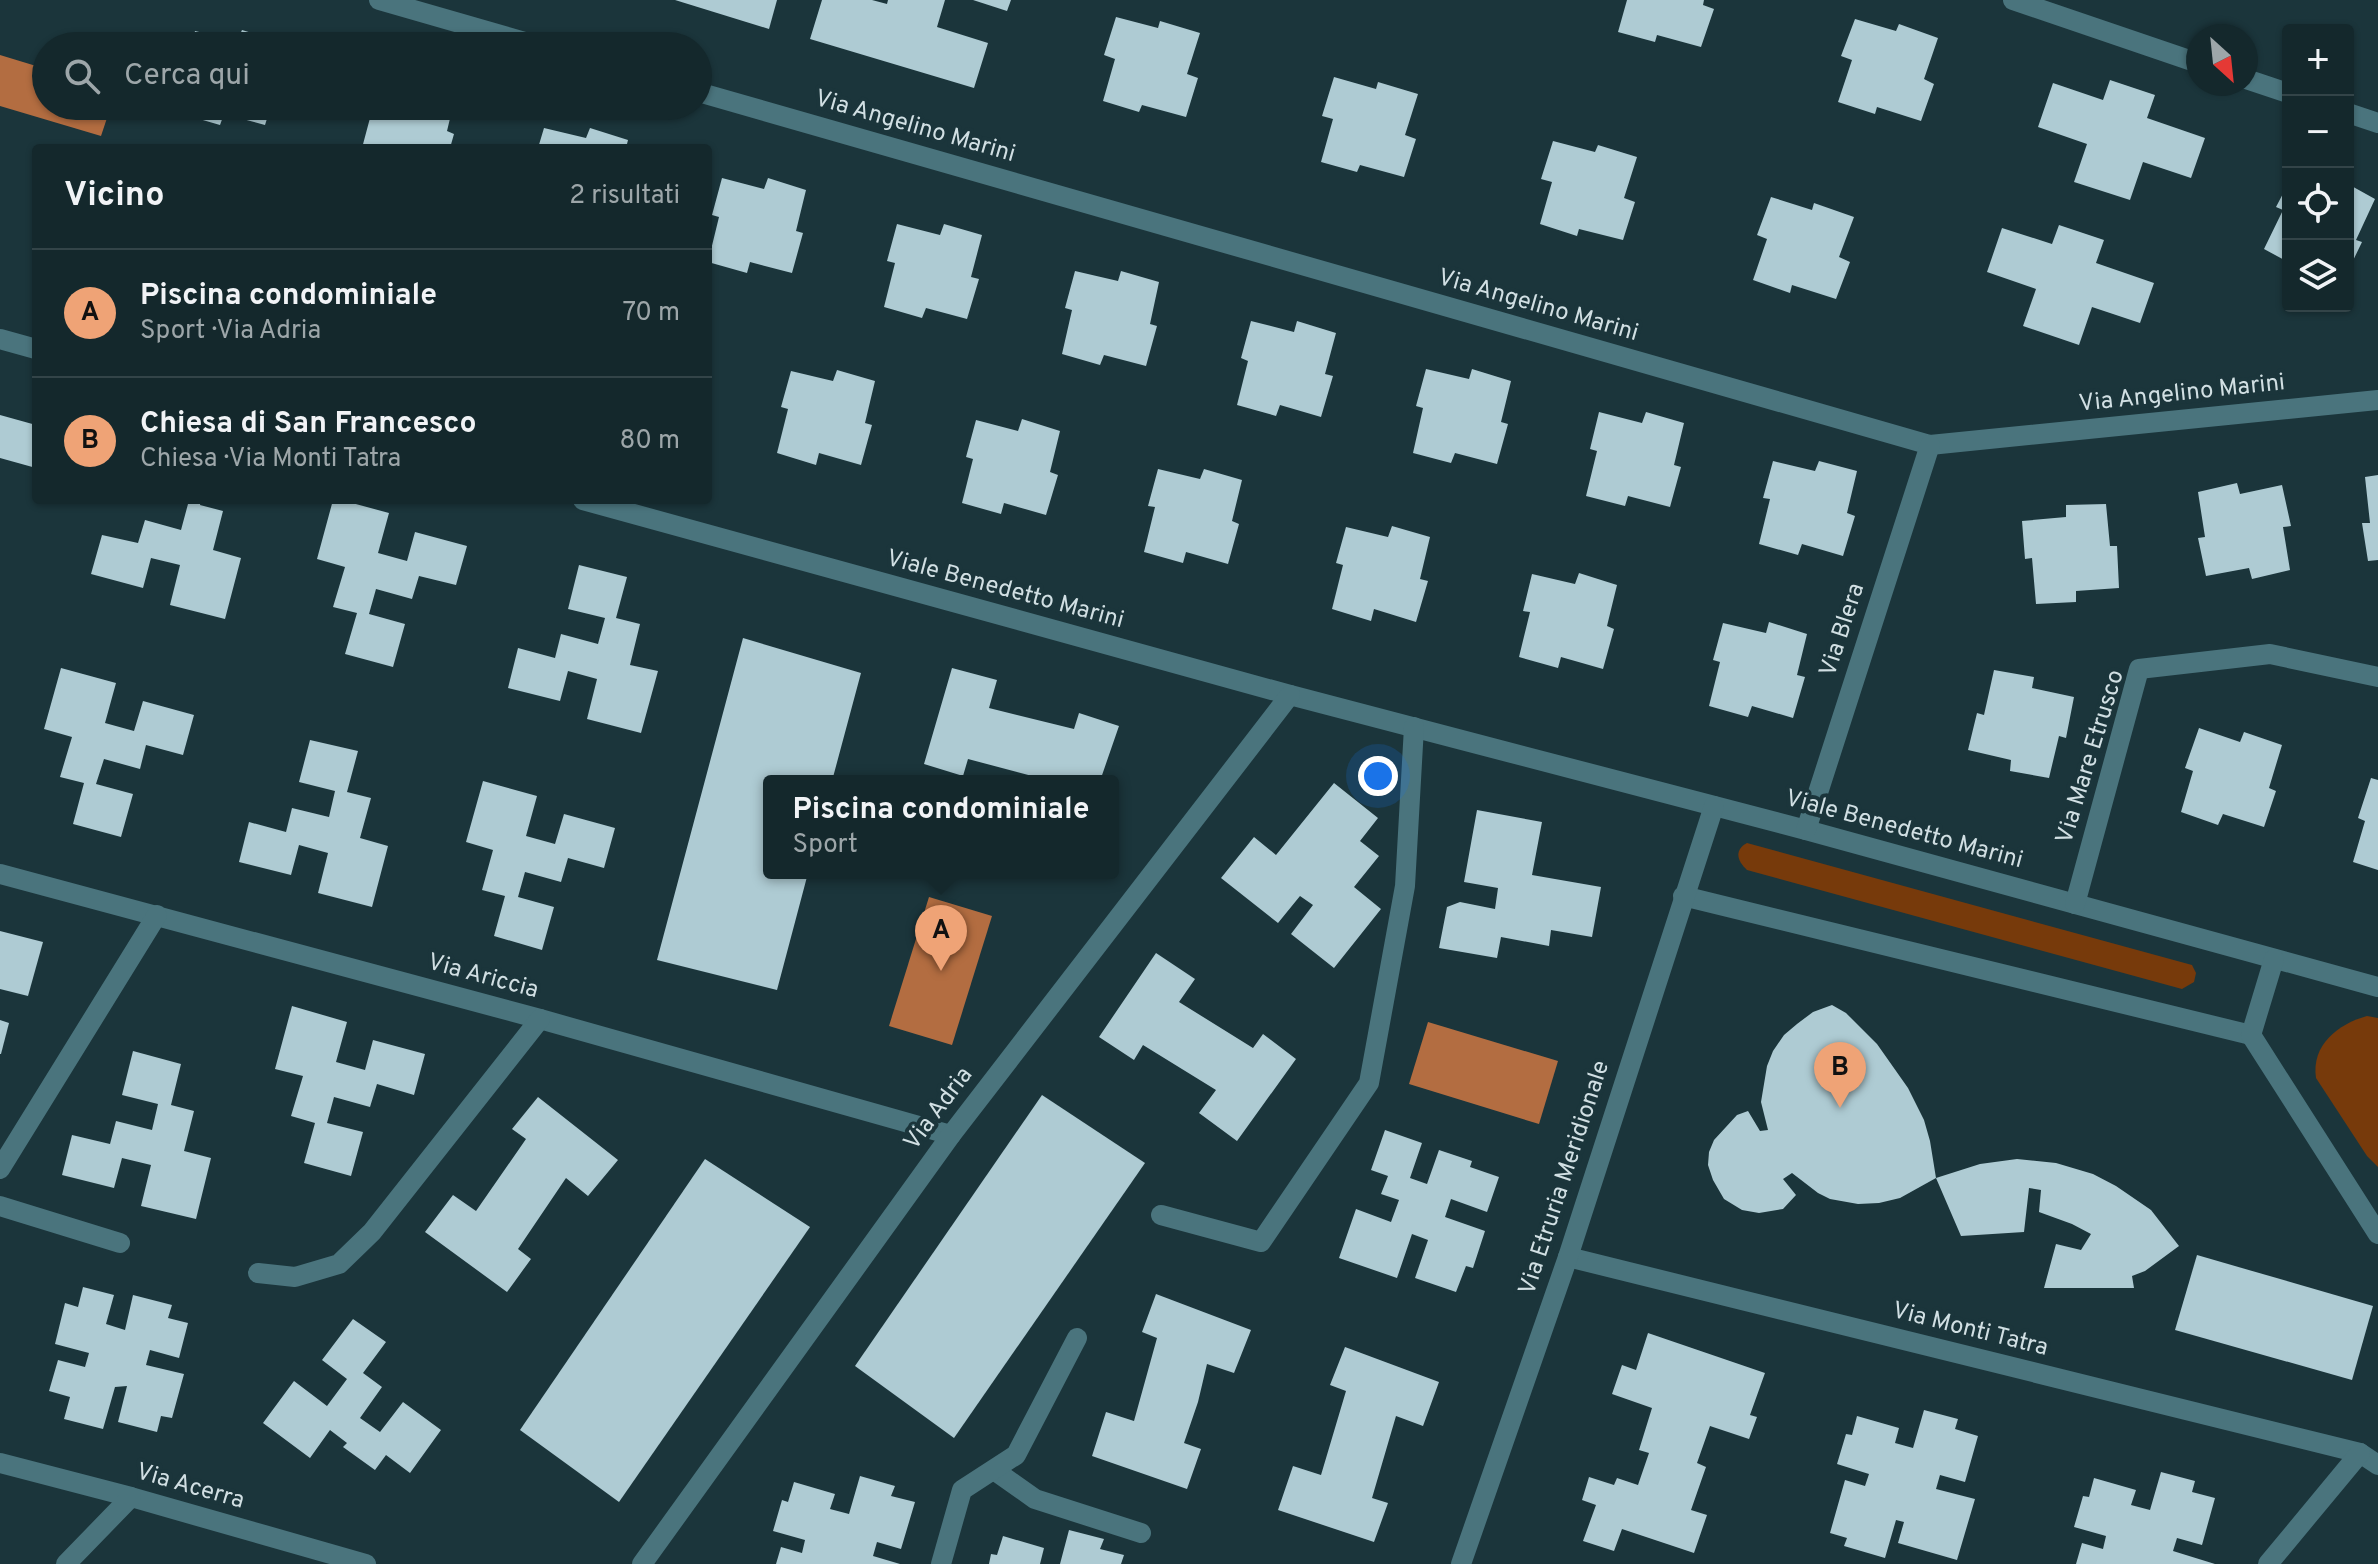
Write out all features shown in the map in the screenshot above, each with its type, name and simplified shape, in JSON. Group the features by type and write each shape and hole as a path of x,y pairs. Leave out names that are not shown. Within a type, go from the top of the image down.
{"street":[{"path":"379,0 490,32"},
{"path":"2013,0 2186,59"},
{"path":"2258,83 2282,91"},
{"name":"Via Angelino Marini","path":"712,96 1930,445 2378,400"},
{"path":"2354,115 2378,123"},
{"path":"0,339 32,348"},
{"name":"Via Blera","path":"1806,830 1930,445"},
{"name":"Viale Benedetto Marini","path":"598,504 1290,695 1806,830 2378,987"},
{"name":"Via Mare Etrusco","path":"2075,904 2139,669 2270,654 2378,677"},
{"name":"Via Adria","path":"642,1564 951,1135 1290,695"},
{"path":"1161,1215 1261,1242 1369,1083 1405,886 1414,727"},
{"name":"Via Etruria Meridionale","path":"1461,1564 1568,1257 1714,806"},
{"name":"Via Ariccia","path":"0,874 540,1019 951,1135"},
{"path":"1683,896 2251,1035 2378,1234"},
{"path":"0,1169 157,915"},
{"path":"2251,1035 2274,959"},
{"path":"258,1273 295,1277 339,1264 372,1232 540,1019"},
{"path":"0,1206 120,1243"},
{"name":"Via Monti Tatra","path":"1568,1257 2360,1453 2378,1465"},
{"path":"941,1564 962,1490 1016,1455 1077,1338"},
{"path":"2268,1564 2360,1453"},
{"name":"Via Acerra","path":"0,1463 366,1564"},
{"path":"994,1470 1035,1499 1141,1533"},
{"path":"66,1564 131,1497"}],"shaded area":[{"path":"0,55 32,65 32,116 0,106"},
{"path":"47,120 106,120 101,136"},
{"path":"1747,843 2192,965 2196,973 2194,982 2182,989 1747,870 1738,856"},
{"path":"929,897 992,916 952,1045 889,1026"},
{"path":"2367,1016 2378,1018 2378,1167 2367,1156 2316,1078 2322,1046 2346,1024"},
{"path":"1428,1022 1558,1061 1539,1124 1409,1084"}],"building":[{"path":"675,0 777,0 769,29"},
{"path":"822,0 872,0 887,4 888,0 945,0 937,27 988,43 974,88 810,39"},
{"path":"973,0 1011,0 1007,11"},
{"path":"1627,0 1704,0 1703,5 1714,9 1701,47 1657,35 1655,42 1618,32"},
{"path":"1116,17 1158,28 1160,21 1200,33 1187,74 1198,78 1186,117 1142,105 1139,112 1103,101 1115,59 1104,55"},
{"path":"1855,19 1896,31 1899,24 1938,38 1924,79 1934,84 1921,121 1877,107 1875,114 1838,102 1852,60 1841,56"},
{"path":"1334,77 1376,89 1378,82 1418,94 1405,135 1416,139 1404,177 1360,165 1357,172 1321,162 1333,119 1322,116"},
{"path":"2110,80 2155,95 2147,118 2205,138 2191,178 2143,162 2130,200 2074,182 2087,144 2038,127 2053,83 2103,100"},
{"path":"203,120 222,120 220,125"},
{"path":"246,120 267,120 265,125"},
{"path":"369,120 450,120 447,131 454,134 451,144 363,144"},
{"path":"544,128 586,138 590,128 628,140 627,144 539,144"},
{"path":"1553,141 1595,152 1598,145 1637,157 1624,198 1635,202 1623,240 1579,229 1577,236 1540,224 1552,182 1541,179"},
{"path":"722,178 764,189 768,178 806,190 796,231 803,233 792,273 750,262 747,273 712,263 712,246 719,217 712,215"},
{"path":"2354,187 2375,199 2356,240 2362,242 2354,259"},
{"path":"2282,196 2282,210 2276,207"},
{"path":"1771,197 1812,210 1814,203 1854,217 1839,257 1850,262 1836,299 1792,285 1790,293 1753,280 1767,239 1757,235"},
{"path":"2282,212 2282,259 2264,249"},
{"path":"897,224 940,235 944,224 982,235 971,277 979,279 967,319 926,308 922,318 884,307 895,263 887,261"},
{"path":"2059,225 2104,240 2096,263 2154,283 2140,323 2092,307 2079,345 2023,326 2036,289 1987,272 2002,228 2052,244"},
{"path":"1075,271 1118,281 1121,271 1159,282 1150,324 1157,326 1146,366 1104,355 1100,365 1062,354 1072,310 1065,308"},
{"path":"1251,321 1294,332 1297,321 1336,333 1325,374 1333,376 1321,417 1280,405 1276,416 1237,405 1248,361 1241,358"},
{"path":"1426,369 1469,379 1472,369 1511,381 1501,422 1508,424 1497,464 1455,453 1451,463 1413,453 1423,408 1416,406"},
{"path":"837,370 875,381 865,423 872,425 861,465 819,453 816,465 777,453 788,409 781,407 791,371 833,381"},
{"path":"1599,412 1642,423 1646,412 1684,423 1674,465 1681,467 1670,507 1628,496 1625,506 1586,496 1597,451 1590,449"},
{"path":"0,415 32,424 32,467 0,458"},
{"path":"1022,419 1060,431 1050,472 1058,475 1046,515 1004,503 1001,514 962,503 973,459 966,457 976,420 1018,431"},
{"path":"1773,461 1815,471 1819,461 1857,471 1847,513 1855,516 1843,556 1802,544 1798,555 1759,544 1770,499 1763,498"},
{"path":"1158,469 1200,479 1204,469 1242,480 1232,521 1239,524 1228,564 1186,552 1183,563 1144,552 1155,507 1148,506"},
{"path":"2378,475 2378,560 2368,561 2362,523 2370,523 2365,477"},
{"path":"2237,483 2240,494 2282,485 2291,526 2283,527 2290,570 2252,579 2249,568 2206,576 2198,538 2205,537 2198,492"},
{"path":"188,504 223,511 213,550 241,558 225,619 170,605 180,565 151,558 143,588 91,574 102,535 138,543 145,520 181,530"},
{"path":"332,504 356,504 389,513 378,553 407,561 415,532 467,546 456,585 419,576 412,599 376,589 369,614 405,624 393,667 345,654 357,613 333,607 345,567 317,559"},
{"path":"2106,504 2110,546 2117,546 2119,588 2076,591 2076,602 2036,604 2032,558 2025,559 2022,521 2066,517 2066,505"},
{"path":"1392,526 1430,537 1420,579 1428,581 1416,622 1374,609 1371,621 1332,609 1343,565 1336,563 1346,527 1388,537"},
{"path":"579,565 627,577 616,618 640,624 630,665 658,671 641,733 587,719 597,679 568,671 560,701 508,688 518,648 555,658 561,634 598,644 605,618 568,609"},
{"path":"1579,573 1617,585 1607,626 1614,629 1603,669 1561,657 1558,668 1519,657 1530,612 1523,611 1532,574 1575,584"},
{"path":"1769,622 1807,634 1797,675 1805,677 1793,718 1752,706 1748,717 1709,706 1720,662 1713,660 1723,623 1766,633"},
{"path":"743,638 861,673 834,775 763,775 763,879 806,879 777,990 657,960"},
{"path":"61,668 116,683 105,723 134,731 143,701 194,715 183,755 146,745 140,769 104,759 96,784 133,794 121,837 73,824 84,783 60,777 72,737 44,729"},
{"path":"952,668 997,680 989,708 1074,729 1079,713 1119,726 1102,775 1028,775 968,759 963,775 960,775 924,764"},
{"path":"1994,670 2034,677 2032,688 2074,697 2066,738 2059,736 2049,778 2010,771 2011,760 1968,750 1977,713 1984,715"},
{"path":"2199,728 2240,742 2244,732 2282,745 2269,788 2276,791 2264,827 2223,814 2218,825 2181,812 2193,771 2185,768"},
{"path":"310,740 358,751 347,792 371,798 360,838 388,846 372,907 318,893 328,853 299,845 291,875 239,862 249,822 286,832 292,808 329,817 335,791 299,782"},
{"path":"2371,778 2378,780 2378,870 2353,862 2365,821 2358,818"},
{"path":"483,781 537,796 526,836 555,844 564,814 615,828 604,868 568,858 561,882 525,872 518,897 554,907 542,950 494,936 505,896 482,890 493,850 466,842"},
{"path":"1334,783 1378,818 1360,841 1379,856 1354,887 1381,909 1334,968 1291,934 1313,905 1300,896 1278,923 1221,878 1254,837 1276,855"},
{"path":"1477,810 1542,822 1532,875 1601,887 1592,937 1551,930 1549,946 1501,937 1497,958 1439,948 1447,907 1460,902 1495,909 1498,888 1464,882"},
{"path":"0,931 43,942 28,996 0,989"},
{"path":"1156,953 1195,979 1179,1002 1253,1048 1263,1034 1296,1059 1237,1141 1199,1113 1216,1090 1143,1045 1134,1060 1099,1037"},
{"path":"1832,1005 1846,1013 1877,1044 1908,1088 1924,1120 1936,1178 1900,1198 1858,1204 1830,1199 1792,1173 1783,1179 1796,1195 1783,1209 1759,1213 1742,1210 1724,1199 1713,1180 1708,1165 1714,1140 1737,1115 1748,1111 1760,1131 1768,1130 1761,1102 1767,1066 1773,1051 1784,1035 1797,1024 1813,1012"},
{"path":"292,1006 347,1022 336,1062 365,1070 373,1040 425,1054 414,1095 377,1084 370,1107 334,1097 327,1123 363,1132 351,1176 304,1163 315,1123 291,1116 303,1076 275,1069"},
{"path":"0,1020 9,1023 1,1054 0,1054"},
{"path":"133,1051 181,1064 171,1105 194,1111 184,1151 211,1158 196,1219 141,1206 151,1165 122,1158 114,1188 62,1175 72,1135 110,1144 116,1121 152,1130 158,1104 122,1095"},
{"path":"1042,1095 1145,1163 954,1438 855,1366"},
{"path":"538,1097 618,1160 588,1196 566,1178 518,1249 531,1259 507,1292 425,1232 453,1195 476,1211 526,1139 512,1129"},
{"path":"1385,1130 1422,1143 1410,1178 1427,1184 1439,1150 1472,1161 1470,1167 1499,1177 1487,1212 1451,1199 1445,1217 1485,1231 1473,1268 1466,1266 1456,1292 1415,1278 1428,1240 1412,1234 1397,1278 1339,1258 1356,1209 1391,1222 1399,1200 1381,1194 1388,1176 1371,1170"},
{"path":"705,1159 810,1227 619,1502 520,1430"},
{"path":"2017,1159 2056,1163 2093,1174 2116,1186 2151,1210 2179,1246 2145,1271 2132,1276 2134,1288 2044,1288 2056,1244 2081,1250 2091,1234 2039,1212 2041,1190 2029,1188 2024,1232 1961,1236 1936,1178 1980,1164"},
{"path":"2197,1255 2373,1306 2352,1380 2175,1330"},
{"path":"83,1287 114,1295 106,1324 125,1330 133,1295 172,1305 168,1318 188,1323 179,1358 150,1350 146,1365 184,1374 172,1418 161,1416 157,1432 118,1422 127,1386 115,1387 103,1429 64,1419 70,1397 49,1391 58,1360 85,1367 89,1353 55,1344 65,1303 78,1307"},
{"path":"1156,1294 1251,1330 1234,1373 1207,1364 1184,1443 1201,1449 1187,1489 1092,1456 1106,1412 1134,1421 1157,1338 1142,1332"},
{"path":"353,1319 386,1342 363,1373 382,1387 360,1418 380,1432 403,1402 441,1430 410,1473 386,1455 375,1470 343,1447 347,1443 330,1430 310,1458 263,1423 294,1381 327,1406 347,1379 322,1360"},
{"path":"1648,1333 1765,1373 1750,1415 1757,1417 1749,1439 1710,1426 1697,1463 1706,1467 1691,1510 1707,1515 1694,1553 1622,1529 1614,1551 1583,1541 1596,1505 1582,1500 1589,1477 1614,1485 1617,1478 1638,1485 1649,1453 1639,1450 1652,1408 1612,1394 1622,1365 1636,1370"},
{"path":"1345,1347 1439,1382 1423,1426 1396,1416 1372,1498 1388,1503 1374,1542 1278,1510 1293,1466 1321,1475 1346,1391 1330,1385"},
{"path":"1924,1410 1958,1419 1955,1429 1978,1436 1965,1482 1940,1475 1936,1489 1975,1499 1957,1560 1898,1543 1904,1522 1896,1520 1885,1558 1844,1546 1847,1538 1830,1533 1845,1480 1865,1486 1869,1474 1837,1464 1846,1434 1852,1435 1857,1416 1899,1428 1895,1443 1913,1448"},
{"path":"2161,1472 2195,1481 2192,1492 2215,1498 2202,1545 2177,1538 2173,1551 2215,1564 2076,1564 2082,1543 2103,1549 2106,1536 2074,1527 2083,1496 2089,1497 2094,1478 2136,1490 2131,1505 2150,1510"},
{"path":"860,1476 895,1486 891,1496 915,1502 901,1549 877,1542 873,1556 900,1564 776,1564 781,1547 802,1553 805,1540 773,1531 782,1500 788,1502 794,1482 835,1494 830,1509 849,1514"},
{"path":"1069,1530 1104,1539 1100,1549 1124,1555 1121,1564 1060,1564"},
{"path":"1003,1536 1044,1548 1040,1564 989,1564 991,1554 997,1555"}],"place":[{"name":"Piscina condominiale","path":"941,971"},
{"name":"Chiesa di San Francesco","path":"1840,1108"}]}
